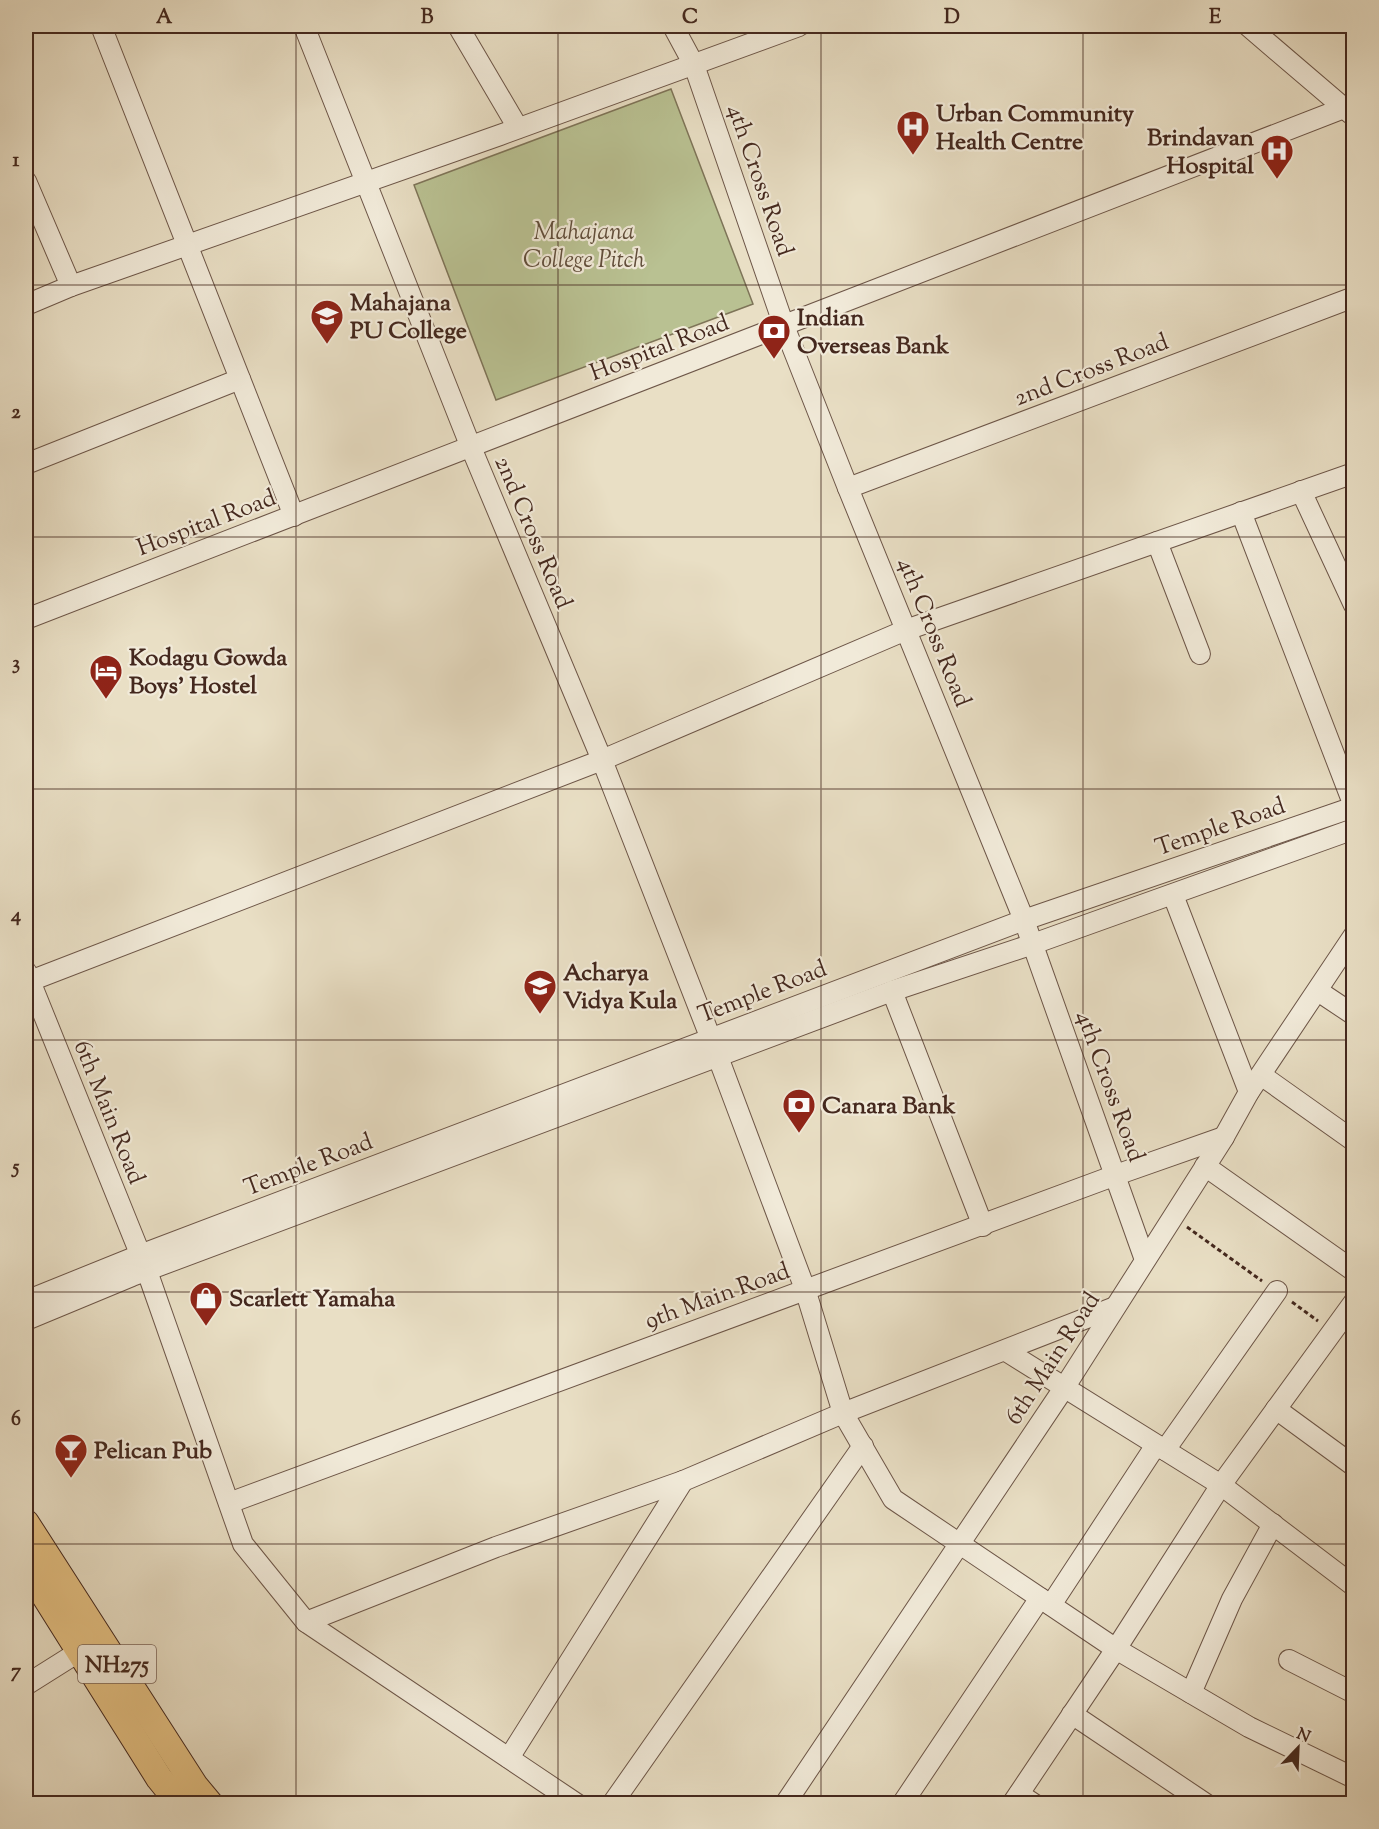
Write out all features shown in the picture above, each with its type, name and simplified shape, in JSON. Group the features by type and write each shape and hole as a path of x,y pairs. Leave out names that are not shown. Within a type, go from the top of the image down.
{"main road":[{"name":"NH275","path":"26,1523 195,1786 210,1803"},
{"path":"26,1566 159,1778 180,1803"}],"street":[{"path":"101,26 294,516"},
{"name":"2nd Cross Road","path":"304,26 470,445 602,760 718,1057 805,1289 843,1413 893,1499 1116,1649 1250,1727 1353,1778"},
{"path":"458,26 518,128"},
{"name":"4th Cross Road","path":"673,26 693,65 784,326 1024,920 1145,1260"},
{"path":"26,305 71,286 799,26"},
{"path":"1254,27 1348,112"},
{"name":"Hospital Road","path":"26,619 294,516 470,445 1348,112"},
{"path":"26,181 71,286"},
{"name":"2nd Cross Road","path":"848,488 1353,297"},
{"path":"26,464 240,379"},
{"path":"28,976 602,760 906,630 1353,473"},
{"path":"1301,491 1353,605"},
{"path":"1241,512 1353,806"},
{"path":"1157,542 1200,654"},
{"name":"Temple Road","path":"26,1320 143,1263 710,1038 1024,920 1353,806"},
{"name":"Temple Road","path":"26,1301 143,1263 718,1057 892,991 1033,944 1353,829"},
{"path":"1173,894 1248,1092"},
{"name":"6th Main Road","path":"785,1803 1064,1388 1224,1137 1248,1092 1353,936"},
{"name":"6th Main Road","path":"28,976 143,1263 243,1544 306,1622 577,1803"},
{"path":"892,991 983,1226"},
{"path":"1318,991 1353,1015"},
{"path":"1261,1075 1353,1142"},
{"name":"9th Main Road","path":"229,1503 805,1289 983,1226 1116,1174 1224,1137"},
{"path":"1205,1166 1353,1271"},
{"path":"902,1803 1045,1601 1276,1291"},
{"path":"1022,1800 1072,1714 1221,1485 1353,1302"},
{"path":"306,1622 496,1547 683,1481 843,1413 1115,1307"},
{"path":"1006,1351 1221,1485 1353,1586"},
{"path":"1276,1409 1353,1466"},
{"path":"612,1803 863,1446"},
{"path":"509,1758 683,1481"},
{"path":"1191,1693 1232,1599 1273,1524"},
{"path":"26,1685 80,1651"},
{"path":"1289,1660 1353,1693"},
{"path":"1072,1714 1206,1803"}],"green space":[{"name":"Mahajana College Pitch","path":"671,89 753,304 496,400 414,185"}],"place":[{"name":"Urban Community Health Centre","path":"913,156"},
{"name":"Brindavan Hospital","path":"1277,180"},
{"name":"Mahajana PU College","path":"327,345"},
{"name":"Indian Overseas Bank","path":"774,360"},
{"name":"Kodagu Gowda Boys' Hostel","path":"106,700"},
{"name":"Acharya Vidya Kula","path":"540,1015"},
{"name":"Canara Bank","path":"799,1134"},
{"name":"Scarlett Yamaha","path":"206,1327"},
{"name":"Pelican Pub","path":"71,1479"}]}
